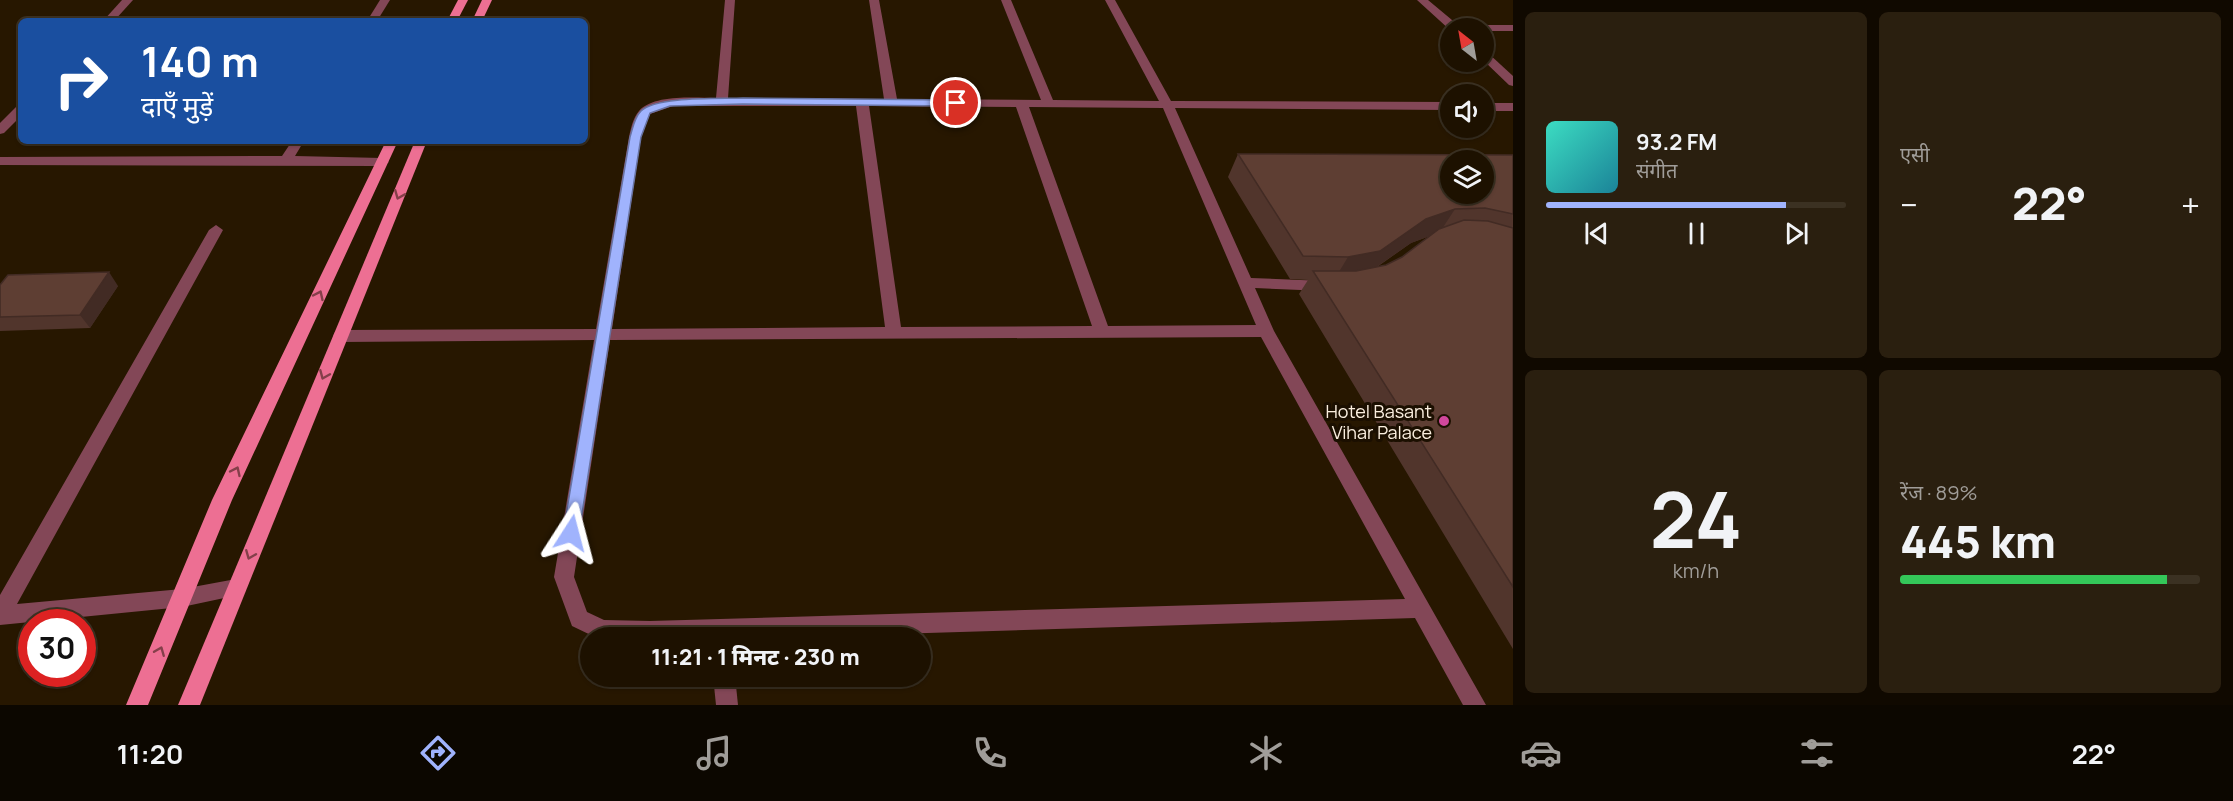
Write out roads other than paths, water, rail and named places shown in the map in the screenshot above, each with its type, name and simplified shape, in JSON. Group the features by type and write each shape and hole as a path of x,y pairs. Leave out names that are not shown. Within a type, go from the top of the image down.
{"main road":[{"path":"454,18 463,0"},
{"path":"478,18 487,0"},
{"path":"137,705 222,500 391,144"},
{"path":"189,705 420,144"},
{"path":"382,162 413,160"}],"street":[{"path":"111,18 128,0"},
{"path":"374,18 385,0"},
{"path":"723,102 730,0"},
{"path":"874,0 891,102"},
{"path":"1006,0 1048,103"},
{"path":"1110,0 1167,104 1266,331 1475,705"},
{"path":"1422,0 1443,18"},
{"path":"1494,28 1513,28"},
{"path":"1494,64 1513,82"},
{"path":"596,627 579,619 564,577 635,137 641,118 646,111 669,103 723,102 1440,106"},
{"path":"862,102 894,333"},
{"path":"1021,103 1102,332"},
{"path":"1494,107 1513,107"},
{"path":"0,130 18,112"},
{"path":"286,160 296,144"},
{"path":"0,161 382,162"},
{"path":"0,615 216,230"},
{"path":"1245,283 1342,285"},
{"path":"340,336 1266,331"},
{"path":"0,615 182,598 236,588"},
{"path":"887,627 1421,608"},
{"path":"725,687 727,705"}],"place":[{"name":"Hotel Basant Vihar Palace","path":"1444,421"}]}
